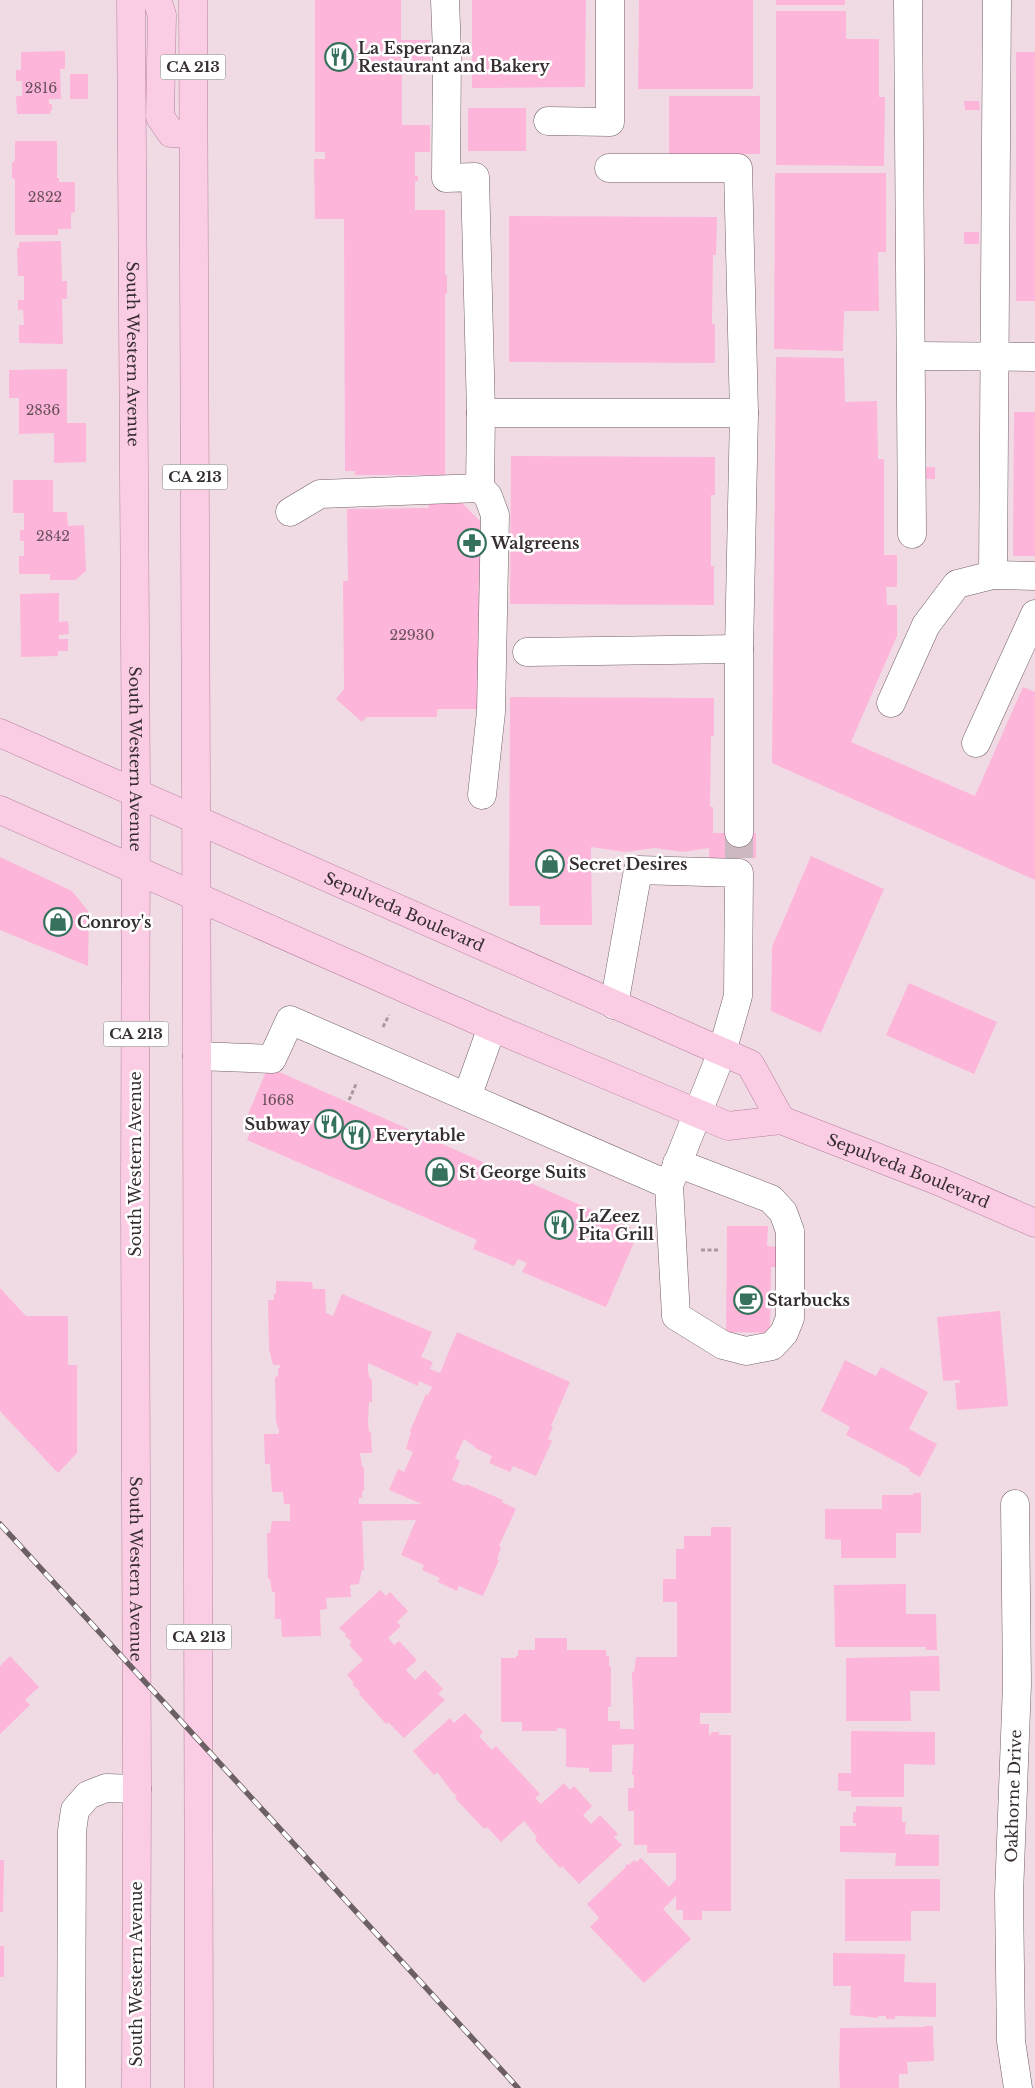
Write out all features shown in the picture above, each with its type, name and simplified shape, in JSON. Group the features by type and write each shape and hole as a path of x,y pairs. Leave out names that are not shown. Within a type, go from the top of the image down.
{"main road":[{"name":"South Western Avenue","path":"130,0 136,793 136,2088"},
{"path":"158,0 162,14 160,117 171,133 193,134"},
{"name":"CA 213","path":"193,0 198,2088"},
{"name":"Sepulveda Boulevard","path":"0,733 750,1064 781,1120"},
{"name":"Sepulveda Boulevard","path":"0,810 136,868 196,898 256,921 492,1026 728,1126 781,1120 938,1180 1035,1223"}],"street":[{"path":"445,0 447,53 446,178 476,177 481,413 480,488 488,496 495,515 491,712 482,795"},
{"path":"548,121 610,122 610,0"},
{"path":"908,0 912,534"},
{"path":"993,575 997,0"},
{"path":"197,1056 272,1059 290,1020 467,1097 673,1174 771,1199 783,1212 790,1231 790,1318 784,1334 772,1346 746,1351 723,1345 676,1316 673,1174 722,1052 738,996 739,649 744,413 738,168 609,168"},
{"path":"911,356 1035,357"},
{"path":"481,413 744,413"},
{"path":"290,512 320,494 480,488"},
{"path":"891,703 926,625 957,584 993,575 1035,576"},
{"path":"976,743 1035,614"},
{"path":"527,652 739,649"},
{"path":"614,1004 638,870 739,855"},
{"path":"467,1097 492,1026"},
{"name":"Oakhorne Drive","path":"1015,1504 1026,1684 1009,1904 1011,2041 1018,2088"},
{"path":"71,2088 72,1831 75,1810 88,1796 106,1788 137,1789"}],"building":[{"path":"315,0 401,0 401,40 430,40 431,74 402,74 402,125 430,125 430,152 415,152 415,176 418,176 418,181 415,181 415,210 445,210 445,275 447,275 447,294 445,294 445,475 355,475 355,471 345,471 344,219 315,219 314,159 325,159 325,152 315,152"},
{"path":"472,0 586,0 585,87 472,88"},
{"path":"639,0 753,0 753,89 638,89"},
{"path":"776,0 845,0 845,5 776,5"},
{"path":"776,11 846,11 846,39 879,39 879,97 885,97 884,166 776,165"},
{"path":"65,51 65,69 60,69 61,99 49,99 49,104 52,104 50,114 17,114 16,96 22,96 22,81 16,81 16,70 21,70 21,52"},
{"path":"1016,52 1035,52 1035,301 1016,301"},
{"path":"70,74 88,74 88,99 70,99"},
{"path":"669,96 760,96 760,154 669,154"},
{"path":"964,101 979,101 980,110 965,110"},
{"path":"468,108 526,108 526,151 468,151"},
{"path":"15,141 57,141 57,178 59,178 59,182 75,182 75,212 71,213 71,229 58,229 58,235 15,235 15,180 12,178 12,163 15,160"},
{"path":"775,173 886,173 886,252 878,252 879,311 844,311 843,351 774,349"},
{"path":"509,216 717,217 716,255 713,255 712,324 715,324 715,363 509,362"},
{"path":"964,232 979,232 979,244 964,244"},
{"path":"61,241 62,281 67,281 67,299 62,299 63,344 19,343 19,325 24,325 23,310 18,310 18,300 24,300 24,276 18,276 17,248 19,248 19,242"},
{"path":"776,357 844,358 845,402 877,401 878,459 884,459 884,555 897,555 897,587 886,587 887,605 897,605 897,636 851,742 975,796 1023,687 1035,692 1035,880 772,763"},
{"path":"67,369 67,423 86,423 86,462 54,463 54,433 19,434 19,398 9,398 9,370"},
{"path":"1014,412 1035,412 1035,556 1013,556"},
{"path":"511,456 715,457 715,495 711,495 711,566 714,566 714,605 510,604"},
{"path":"921,467 935,467 935,479 921,479"},
{"path":"13,480 53,480 53,512 67,512 68,526 84,525 86,571 75,580 50,580 50,574 19,574 19,556 24,556 24,541 20,541 20,530 24,530 24,513 13,513"},
{"name":"Walgreens","path":"428,500 459,500 481,522 481,709 437,709 437,717 366,717 362,722 336,699 344,689 343,581 348,581 347,509 429,508"},
{"path":"59,593 59,622 68,621 69,634 59,635 59,639 68,639 68,651 58,651 58,656 21,657 20,594"},
{"path":"510,697 714,698 714,736 711,736 710,807 713,807 713,833 756,833 756,858 709,858 709,848 683,852 655,848 625,852 591,847 592,925 540,925 540,906 509,906"},
{"path":"811,856 884,889 821,1033 771,1011 772,947"},
{"path":"0,857 72,891 89,912 88,966 0,930"},
{"path":"909,983 997,1022 974,1074 886,1035"},
{"path":"268,1067 639,1231 606,1307 522,1272 527,1263 518,1259 514,1266 473,1249 477,1240 247,1140 251,1130 243,1126"},
{"name":"Starbucks","path":"727,1226 768,1226 767,1246 780,1247 779,1267 771,1267 770,1333 726,1332"},
{"path":"276,1281 312,1282 313,1289 325,1289 326,1313 333,1316 342,1294 432,1332 421,1357 433,1362 430,1369 440,1373 457,1332 570,1382 551,1426 553,1427 548,1439 552,1441 536,1476 513,1466 510,1472 489,1463 492,1456 475,1448 464,1439 455,1458 460,1461 452,1480 503,1500 502,1502 516,1509 499,1546 501,1548 497,1559 499,1560 483,1596 459,1586 457,1591 438,1582 440,1578 422,1570 424,1565 401,1555 416,1520 362,1521 364,1570 362,1570 359,1584 350,1585 351,1597 326,1598 327,1609 320,1610 321,1636 282,1637 281,1619 275,1619 275,1592 272,1592 270,1579 268,1579 267,1533 270,1533 272,1521 290,1521 290,1504 284,1504 283,1492 272,1492 270,1464 265,1464 264,1434 279,1434 276,1421 275,1377 278,1376 280,1365 273,1365 269,1349 268,1300 274,1300 274,1294 276,1294","holes":["368,1363 418,1386 419,1381 432,1387 428,1395 426,1394 410,1431 406,1449 413,1452 404,1472 398,1469 389,1490 422,1504 359,1504 359,1498 362,1498 362,1491 364,1491 364,1467 362,1467 360,1453 372,1453 371,1432 369,1432 368,1422 369,1402 372,1402 372,1379 370,1379"]},
{"path":"0,1288 26,1316 68,1316 68,1365 77,1365 77,1453 58,1473 0,1411"},
{"path":"1000,1311 1008,1406 957,1410 955,1383 960,1383 959,1380 943,1381 937,1317"},
{"path":"845,1360 876,1376 881,1367 928,1392 909,1429 937,1444 920,1477 909,1471 910,1469 846,1435 850,1427 821,1411"},
{"path":"913,1493 921,1493 921,1533 896,1533 896,1558 841,1558 841,1540 825,1539 825,1509 882,1509 882,1495 913,1495"},
{"path":"711,1527 731,1527 731,1713 700,1713 700,1724 709,1724 709,1735 711,1735 711,1732 719,1732 719,1735 731,1735 731,1911 702,1911 702,1920 683,1920 683,1910 676,1910 676,1896 663,1909 691,1939 644,1983 590,1927 599,1918 587,1904 627,1864 629,1865 634,1860 636,1862 641,1858 669,1887 676,1879 676,1853 647,1853 647,1845 634,1845 634,1811 628,1811 628,1788 634,1788 634,1775 632,1775 634,1744 612,1745 612,1772 589,1772 589,1768 566,1767 566,1729 557,1728 557,1731 522,1731 522,1722 501,1722 501,1658 516,1658 518,1650 535,1650 535,1638 567,1638 567,1650 606,1650 606,1656 609,1656 609,1666 611,1666 611,1707 608,1707 608,1721 620,1721 620,1729 634,1729 632,1672 634,1672 636,1657 677,1657 677,1602 663,1602 663,1579 676,1579 676,1549 684,1549 684,1536 711,1536"},
{"path":"906,1584 906,1614 936,1614 937,1650 926,1650 926,1647 835,1647 834,1585"},
{"path":"380,1590 386,1596 390,1592 408,1611 397,1622 401,1626 388,1638 394,1645 399,1641 417,1660 406,1670 415,1680 425,1670 443,1689 438,1694 445,1700 404,1738 388,1722 386,1724 352,1684 354,1683 347,1675 363,1660 349,1645 352,1642 339,1628"},
{"path":"10,1656 39,1687 25,1700 30,1705 0,1734 0,1666"},
{"path":"939,1656 940,1691 910,1691 911,1721 846,1721 846,1658"},
{"path":"465,1713 483,1732 479,1736 492,1750 496,1746 540,1794 535,1798 541,1804 564,1783 570,1790 574,1786 592,1806 583,1815 591,1824 600,1815 618,1834 614,1837 622,1845 579,1884 562,1866 560,1868 535,1840 537,1837 524,1821 501,1842 487,1827 484,1829 455,1798 457,1795 454,1794 437,1772 434,1775 413,1751 450,1718 454,1723"},
{"path":"851,1731 935,1732 935,1765 904,1764 904,1797 851,1797 851,1791 838,1791 838,1773 851,1773"},
{"path":"856,1806 902,1807 902,1822 906,1822 905,1834 939,1835 939,1866 895,1866 896,1853 840,1852 840,1826 856,1826 856,1823 853,1823 853,1812 856,1812"},
{"path":"0,1860 4,1860 3,1912 0,1912"},
{"path":"845,1879 940,1879 940,1911 911,1911 911,1941 845,1941"},
{"path":"0,1946 4,1946 4,1977 0,1977"},
{"path":"833,1953 905,1954 904,1982 936,1983 936,2017 895,2016 895,2019 886,2019 886,2016 878,2016 878,2018 850,2015 851,1986 833,1986"},
{"path":"933,2026 934,2061 907,2062 908,2074 899,2074 899,2088 840,2088 840,2028"}],"tunnel":[{"path":"739,833 739,858"}],"railway":[{"path":"0,1524 518,2088"}],"place":[{"name":"La Esperanza Restaurant and Bakery","path":"339,57"},
{"name":"Walgreens","path":"472,543"},
{"name":"Secret Desires","path":"550,864"},
{"name":"Conroy's","path":"58,922"},
{"name":"Subway","path":"329,1124"},
{"name":"Everytable","path":"356,1135"},
{"name":"St George Suits","path":"440,1172"},
{"name":"LaZeez Pita Grill","path":"559,1225"},
{"name":"Starbucks","path":"748,1300"}]}
